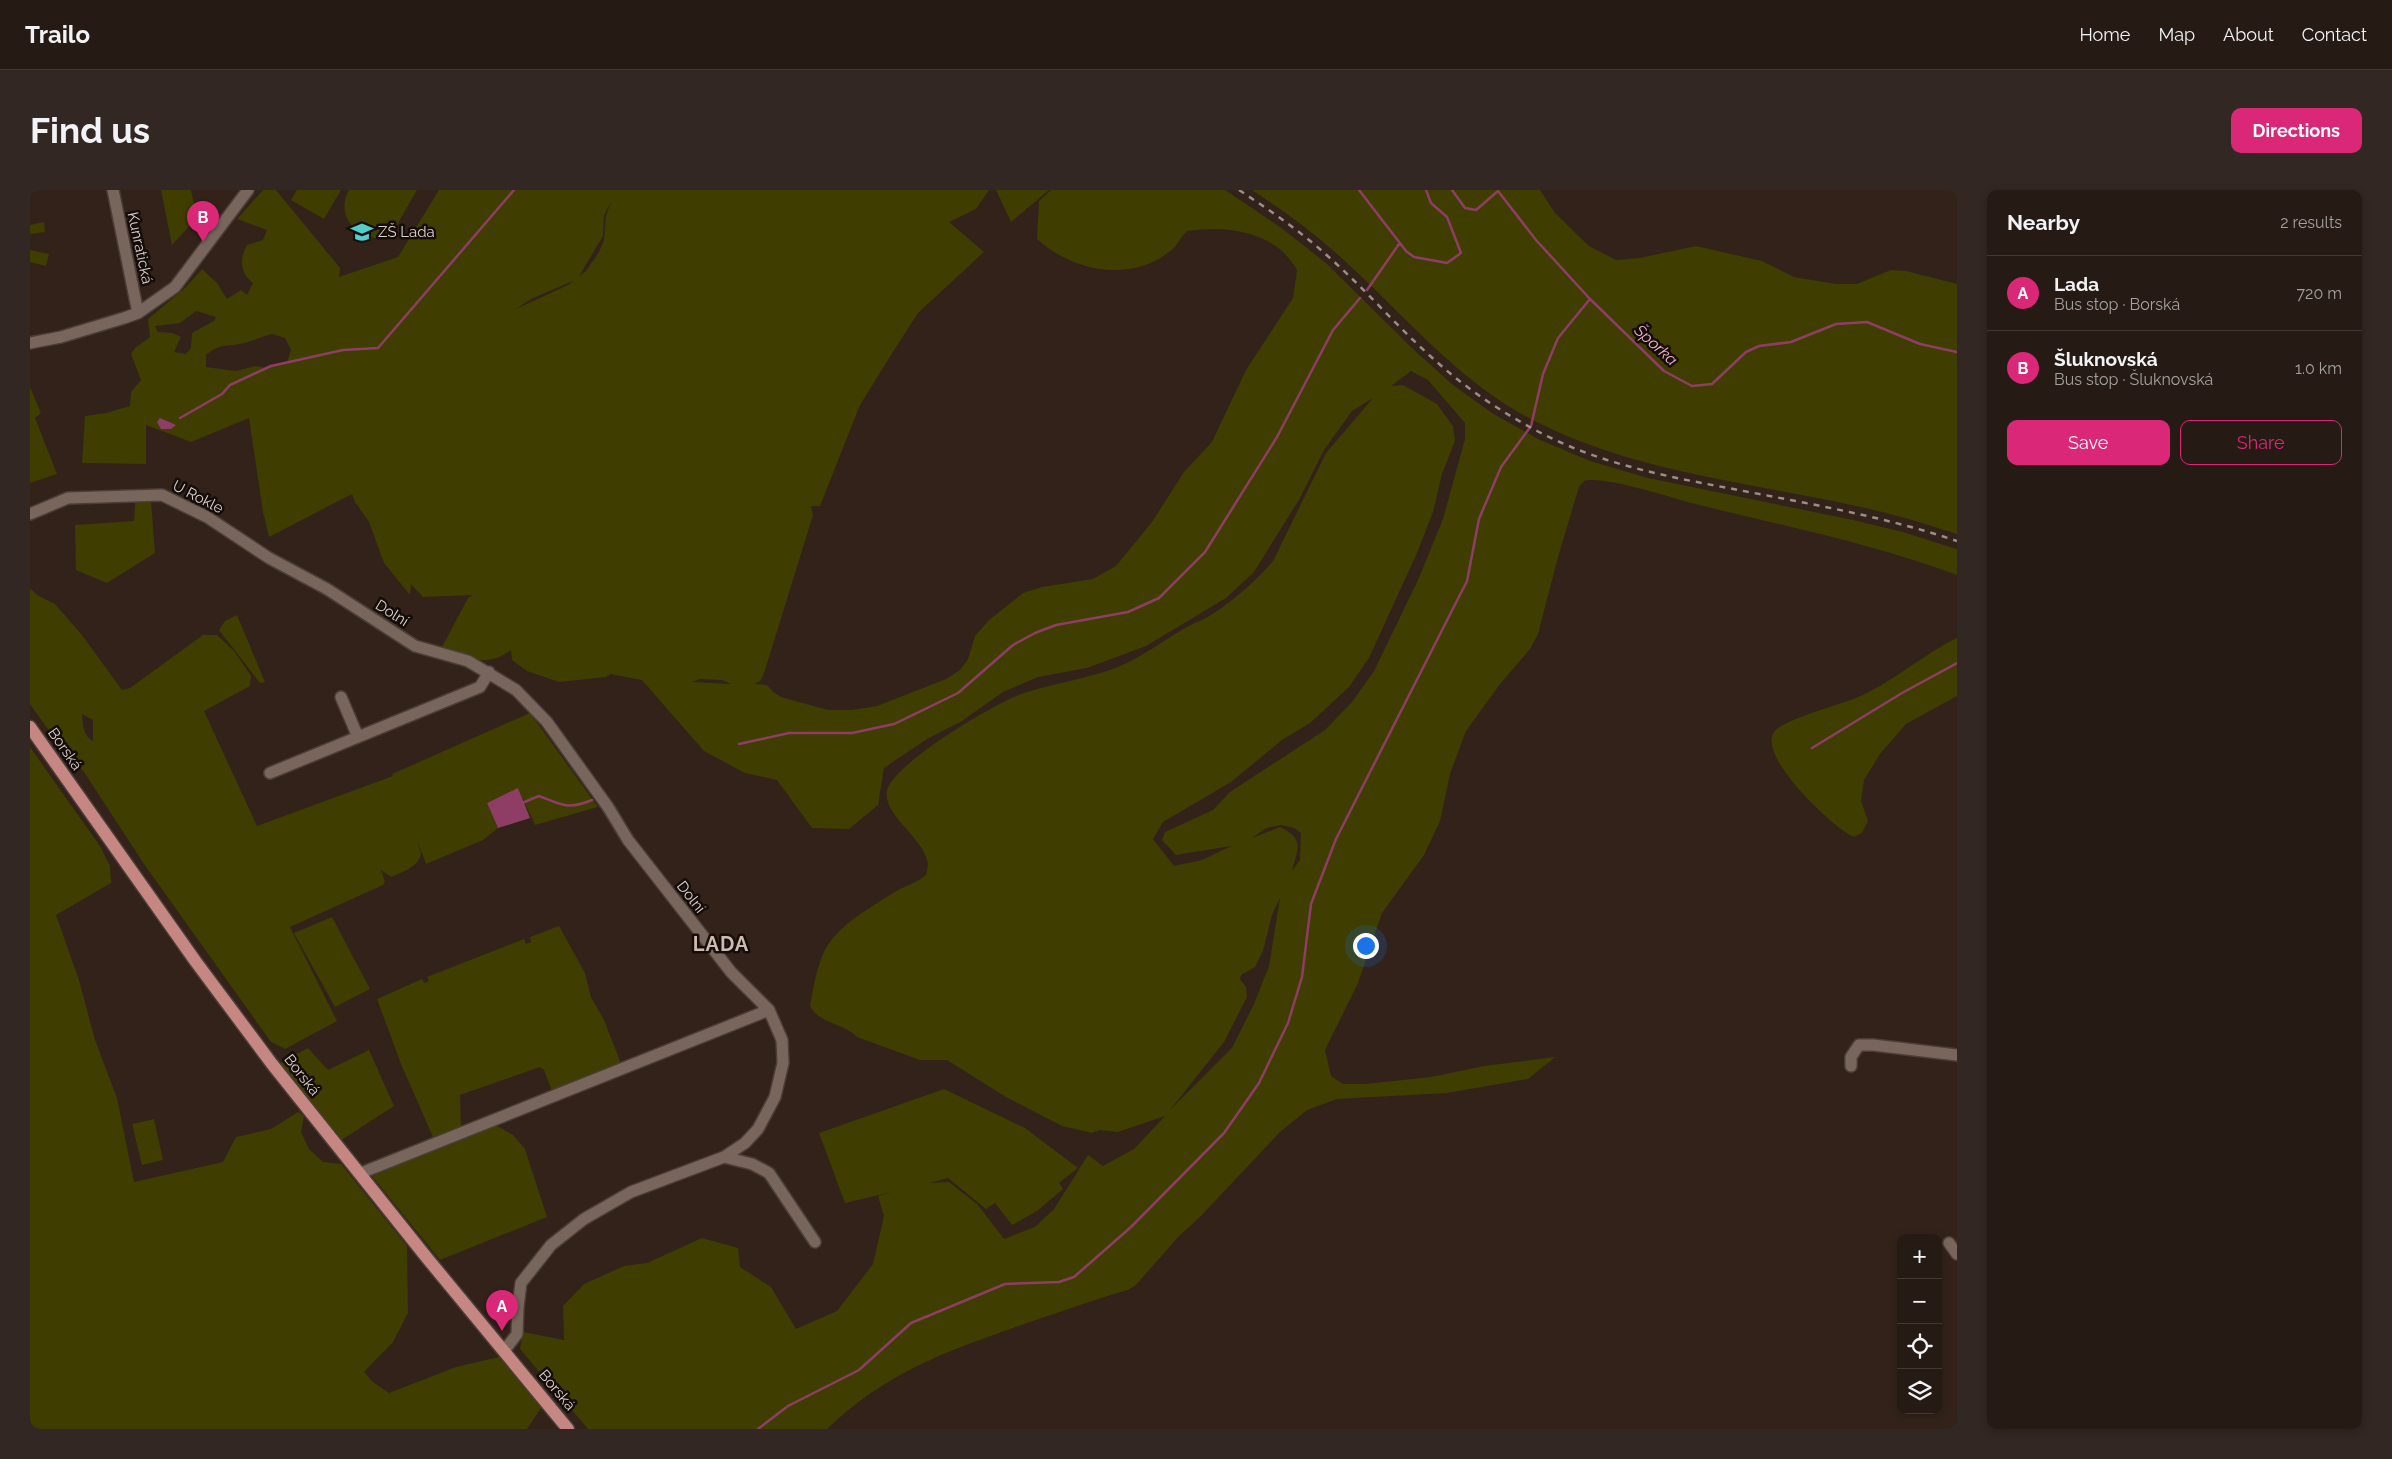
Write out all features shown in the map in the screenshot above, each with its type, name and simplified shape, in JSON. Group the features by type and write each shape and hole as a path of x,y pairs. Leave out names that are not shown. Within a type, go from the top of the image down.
{"main road":[{"name":"Borská","path":"30,727 196,962 272,1064 426,1258 568,1429"}],"street":[{"name":"Kunratická","path":"113,190 138,313"},
{"path":"30,343 98,327 138,313 175,287 248,190"},
{"name":"U Rokle","path":"30,514 68,498 162,495 207,517 284,566"},
{"name":"Dolní","path":"284,566 327,589 415,646 468,661 489,672 516,690 536,708 608,807 628,840 731,972 769,1010 782,1040 782,1077 776,1097 758,1129 744,1143 724,1157 632,1192 584,1219 550,1245 528,1271 522,1283 518,1300 518,1334 504,1351"},
{"path":"270,773 480,687 489,672"},
{"path":"341,697 358,737"},
{"path":"361,1174 769,1010"},
{"path":"1851,1066 1852,1057 1859,1045 1873,1044 1957,1055"},
{"path":"724,1157 752,1164 769,1173 815,1242"},
{"path":"1949,1242 1957,1254"}],"shaded area":[{"path":"161,190 191,190 197,218 172,245"},
{"path":"263,190 276,190 340,268 339,277 398,257 439,190 989,190 976,209 949,222 984,252 918,313 860,405 820,506 811,506 813,515 765,670 761,680 755,684 767,685 781,697 828,710 852,710 877,706 946,679 960,670 968,659 975,636 989,620 1023,593 1042,587 1093,579 1116,566 1152,522 1184,472 1212,442 1246,370 1293,298 1297,270 1288,257 1263,239 1234,230 1202,229 1187,231 1169,252 1153,262 1136,268 1119,270 1101,269 1067,259 1037,239 1039,201 1051,190 1225,190 1280,227 1326,263 1414,350 1453,385 1492,413 1538,439 1590,461 1648,478 1853,520 1903,532 1957,549 1957,575 1892,553 1691,503 1636,487 1605,481 1584,481 1579,487 1538,634 1530,649 1500,684 1466,731 1450,774 1440,821 1424,855 1382,913 1358,983 1325,1050 1331,1076 1343,1084 1365,1084 1431,1077 1484,1066 1555,1057 1528,1079 1447,1093 1337,1099 1307,1110 1280,1132 1200,1217 1179,1236 1136,1285 1128,1290 974,1342 922,1364 874,1391 827,1429 588,1429 520,1349 523,1332 564,1340 563,1306 584,1284 624,1266 647,1263 702,1238 738,1248 740,1267 771,1287 796,1329 837,1311 873,1264 884,1216 878,1196 892,1192 845,1203 819,1133 944,1089 1025,1128 1078,1168 1059,1183 1063,1189 1037,1211 1012,1225 995,1203 986,1209 948,1178 929,1183 949,1182 977,1204 1004,1239 1035,1227 1054,1209 1088,1155 1103,1166 1134,1149 1165,1116 1118,1132 1100,1130 1092,1133 1062,1126 1006,1097 947,1060 920,1060 857,1037 852,1032 825,1020 814,1012 810,1006 822,956 831,941 846,925 893,893 926,875 928,863 923,851 918,842 890,808 887,799 887,790 894,778 908,764 949,734 1013,697 1040,688 1091,676 1129,662 1230,602 1273,561 1326,453 1373,398 1352,411 1324,450 1300,498 1254,572 1226,598 1146,646 1087,668 1038,677 1003,692 962,721 927,739 884,768 878,805 849,829 812,828 777,780 745,773 704,751 642,680 611,674 606,677 559,682 527,671 512,660 511,650 494,659 477,660 441,649 468,598 473,595 423,597 411,584 410,595 384,563 369,522 355,502 352,494 269,537 263,512 249,418 191,442 146,425 146,464 82,463 85,416 106,413 130,406 131,392 141,380 131,354 135,348 150,337 148,319 185,288 202,269 217,283 227,299 241,290 247,295 253,283 243,271 243,256 247,245 263,240 267,230 237,219","holes":["611,201 606,216 604,240 599,252 586,271 579,276 603,236 604,216","573,281 568,285 516,309 531,299","196,311 216,317 214,321 192,333 191,348 186,354 174,352 181,337 173,333 158,332 155,326 180,323","272,334 285,338 291,350 287,362 268,368 255,366 236,371 206,367 206,355 211,351","1411,371 1428,380 1465,423 1465,439 1443,519 1418,580 1374,671 1352,702 1325,730 1230,792 1213,810 1165,832 1162,840 1176,855 1231,846 1202,860 1174,866 1153,839 1163,822 1231,782 1282,740 1310,723 1349,687 1369,658 1417,553 1433,512 1442,474 1455,441 1453,426 1437,404 1403,385 1391,386","700,679 722,680 731,684 692,682","1281,825 1294,828 1301,833 1300,860 1292,871 1298,846 1297,841 1288,831 1280,827 1252,838 1266,828","1280,898 1269,966 1254,1004 1232,1048 1170,1110 1224,1042 1247,997 1246,987 1240,979 1241,975 1255,967 1263,951 1272,915"]},
{"path":"297,190 341,190 324,219 291,200"},
{"path":"349,190 417,190 390,237 380,238 370,237 353,227 345,210 345,200"},
{"path":"996,190 1049,190 1011,222"},
{"path":"1252,190 1540,190 1555,213 1589,246 1616,260 1640,258 1696,246 1762,261 1794,277 1836,284 1857,284 1891,270 1906,271 1957,284 1957,534 1869,509 1683,472 1598,448 1557,432 1518,412 1468,377 1423,337 1336,253 1295,220"},
{"path":"44,222 45,232 30,234 30,225"},
{"path":"30,250 49,254 46,266 30,262"},
{"path":"30,387 41,413 35,418 57,474 30,483"},
{"path":"160,418 176,425 171,429 161,429 157,422"},
{"path":"151,501 155,553 107,583 76,570 75,525 134,521 135,502"},
{"path":"30,588 37,595 55,604 82,635 122,690 130,688 203,635 217,635 235,652 251,676 250,686 204,711 257,826 393,776 392,774 530,713 598,807 535,825 518,789 487,803 498,828 483,840 426,864 418,842 421,854 420,859 409,869 391,877 381,870 385,882 383,885 290,927 337,1021 285,1049 271,1042 144,864 84,772 67,754 60,738 47,728 30,704","holes":["82,714 93,720 93,741 85,733"]},
{"path":"237,615 265,682 260,683 219,630 225,621"},
{"path":"1957,638 1957,696 1906,724 1880,754 1864,780 1861,801 1868,821 1862,833 1854,837 1830,820 1799,790 1785,773 1776,756 1772,742 1775,731 1781,726 1801,717 1869,692"},
{"path":"30,747 100,846 110,866 111,883 56,915 79,980 95,1040 117,1098 134,1182 223,1162 236,1137 271,1129 298,1112 304,1116 301,1132 309,1149 323,1162 341,1164 407,1246 408,1313 393,1342 364,1372 373,1382 389,1393 456,1367 499,1357 543,1405 527,1429 30,1429"},
{"path":"518,788 530,818 498,828 487,803"},
{"path":"332,917 370,989 335,1007 294,933"},
{"path":"559,926 585,973 591,997 604,1020 620,1061 617,1066 553,1094 544,1070 540,1067 460,1095 461,1126 433,1137 401,1064 377,999 422,979 424,983 429,981 427,977 524,939 526,944 531,942 530,937"},
{"path":"308,1048 328,1070 369,1050 394,1106 340,1141 278,1064"},
{"path":"154,1119 163,1160 142,1165 132,1124"},
{"path":"493,1124 513,1135 525,1149 547,1217 440,1260 372,1176"}],"waterway":[{"path":"180,418 222,394 230,385 271,366 343,350 378,348 514,190"},
{"name":"Šporka","path":"1359,190 1406,251 1414,257 1447,263 1461,253 1447,217 1431,203 1426,190"},
{"name":"Šporka","path":"1452,190 1465,208 1476,210 1498,191 1536,240 1590,299 1664,371 1692,386 1712,384 1746,352 1759,346 1791,342 1836,324 1867,322 1920,344 1957,352"},
{"path":"1367,290 1399,244"},
{"path":"739,744 789,733 852,733 894,724 958,693 1013,645 1035,633 1056,625 1128,612 1159,598 1205,552 1277,437 1333,330 1360,298"},
{"path":"758,1429 788,1406 859,1370 911,1323 1005,1284 1059,1282 1074,1277 1131,1227 1224,1133 1259,1083 1288,1023 1302,977 1311,904 1336,839 1467,581 1479,519 1501,467 1531,426 1543,374 1558,338 1590,299"},
{"path":"1812,748 1902,693 1957,663"},
{"path":"522,803 539,796 571,806 592,800"}],"railway":[{"path":"1239,190 1320,249 1423,350 1461,382 1512,417 1561,443 1608,460 1680,479 1872,517 1957,541"}],"place":[{"name":"ZŠ Lada","path":"362,232"},
{"name":"Šluknovská","path":"203,242"},
{"name":"Lada","path":"502,1331"}],"district":[{"name":"LADA","path":"721,944"}]}
